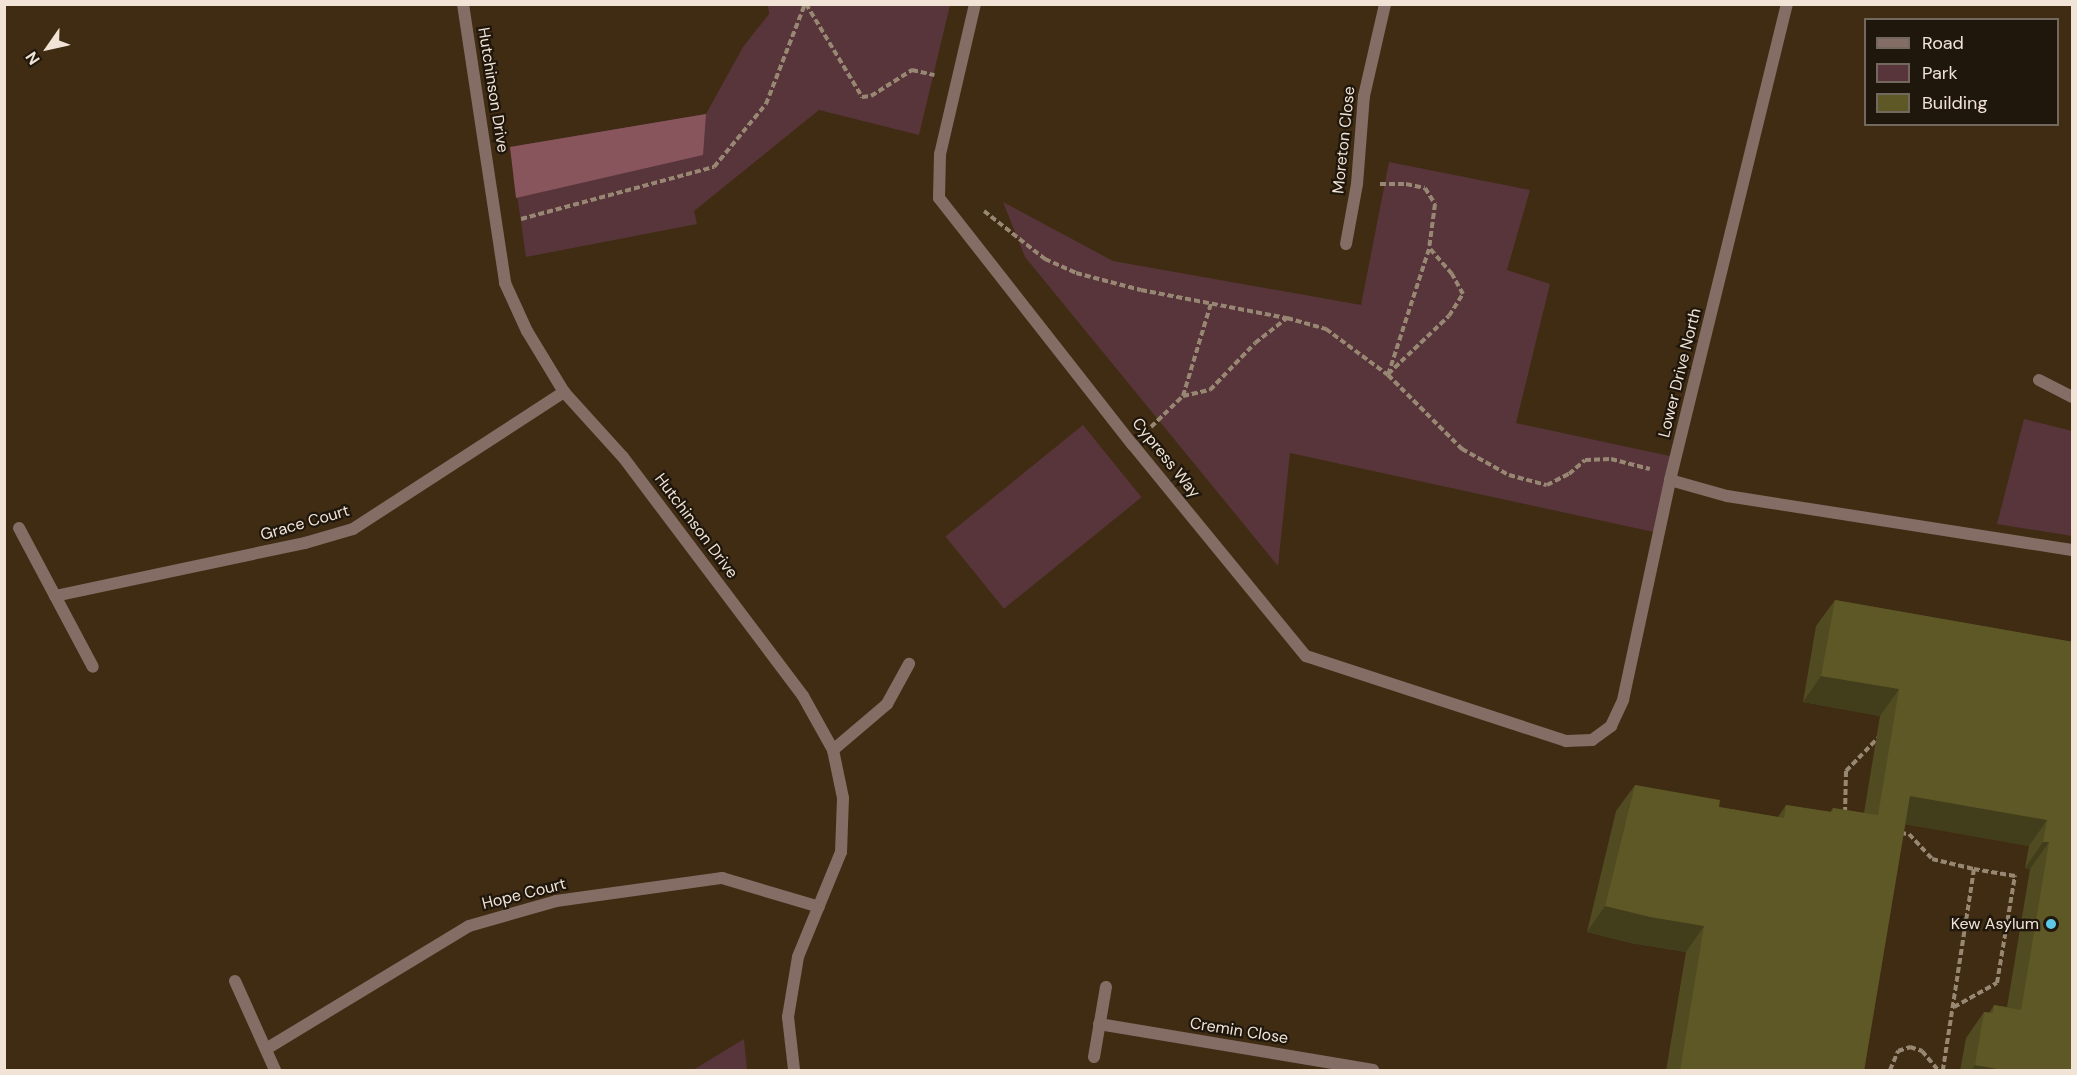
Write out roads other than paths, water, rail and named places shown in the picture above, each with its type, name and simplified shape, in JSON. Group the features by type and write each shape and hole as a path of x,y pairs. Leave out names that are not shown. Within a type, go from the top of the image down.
{"street":[{"name":"Hutchinson Drive","path":"463,4 505,283 527,331 564,392 623,457 803,696 833,750 843,798 841,852 798,957 788,1017 794,1071"},
{"name":"Cypress Way","path":"975,4 940,154 939,198 1133,445 1306,656 1566,741 1592,740"},
{"name":"Moreton Close","path":"1346,244 1357,184 1364,96 1385,4"},
{"name":"Lower Drive North","path":"1592,740 1611,726 1623,700 1671,480 1787,4"},
{"path":"2039,380 2073,397"},
{"name":"Grace Court","path":"56,596 305,543 353,529 564,392"},
{"path":"1671,480 1727,496 2073,550"},
{"path":"19,528 93,667"},
{"path":"833,750 887,704 909,664"},
{"name":"Hope Court","path":"266,1049 469,926 556,901 722,878 819,907"},
{"path":"235,981 275,1071"},
{"path":"1094,1057 1106,987"},
{"name":"Cremin Close","path":"1100,1024 1373,1071"}],"place":[{"name":"Kew Asylum","path":"2051,924"}]}
